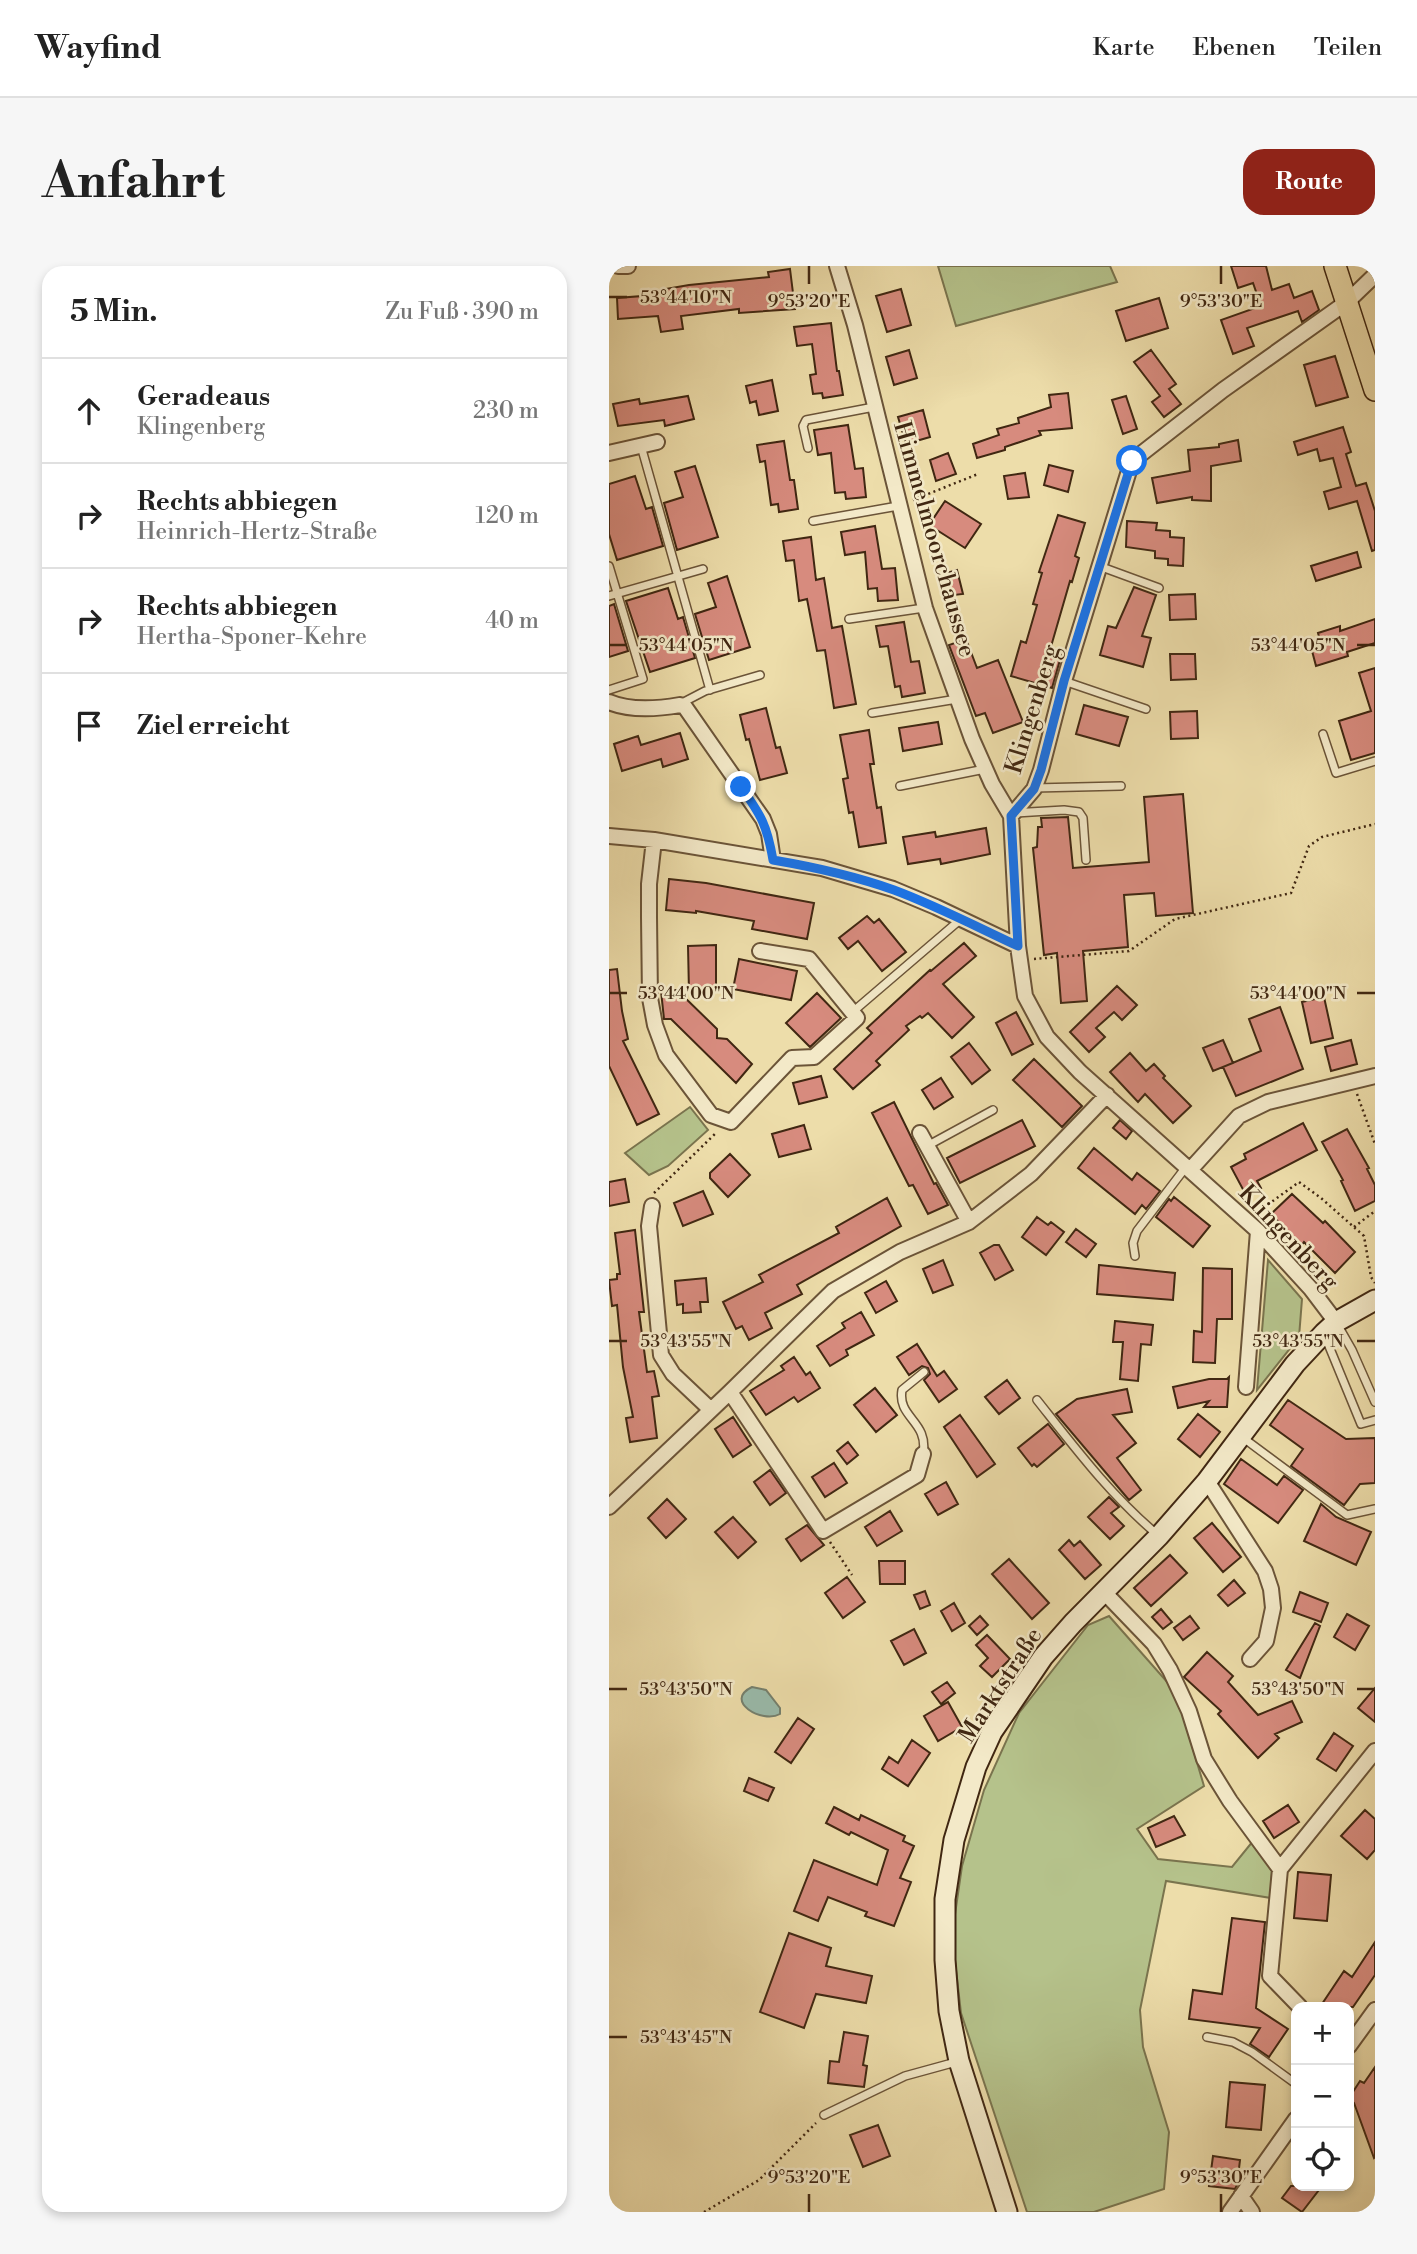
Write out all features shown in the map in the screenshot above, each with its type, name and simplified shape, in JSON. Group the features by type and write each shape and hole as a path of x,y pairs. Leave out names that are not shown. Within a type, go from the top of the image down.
{"main road":[{"path":"1335,266 1375,390"},
{"name":"Marktstraße","path":"1007,2212 959,2061 949,2011 944,1960 945,1899 958,1828 977,1767 992,1732 1043,1657 1159,1536 1207,1481 1295,1364 1330,1327 1375,1300"}],"street":[{"path":"618,266 628,266"},
{"name":"Himmelmoorchaussee","path":"837,266 855,325 925,608 986,769 1012,815"},
{"name":"Klingenberg","path":"1330,1327 1311,1289 1258,1231 1080,1072 1047,1037 1025,996 1018,946 1012,815 1034,789 1041,770 1064,681 1132,461 1223,390 1347,302 1375,275"},
{"path":"609,453 657,442"},
{"path":"609,702 639,708 680,705 691,715 763,819 769,834 773,860"},
{"path":"609,836 654,840 822,868 893,890 1018,946"},
{"path":"654,840 649,884 649,916 650,998 655,1025 666,1055 711,1115 731,1122 792,1058 814,1057 857,1018 809,959 759,951"},
{"path":"1188,1168 1239,1116 1268,1102 1375,1076"},
{"path":"609,1507 832,1291 900,1252 969,1222 1031,1174 1107,1095"},
{"path":"920,1133 969,1222"},
{"path":"652,1206 649,1226 661,1355 673,1374 710,1409"},
{"path":"1247,1387 1258,1231"},
{"path":"730,1392 823,1531 917,1475 923,1454"},
{"path":"1207,1481 1265,1571 1271,1589 1273,1608 1266,1641 1250,1659"},
{"path":"1105,1593 1154,1644 1170,1670 1189,1711 1204,1759 1230,1801 1280,1870"},
{"path":"1295,2002 1270,1976 1280,1870 1375,1751"},
{"path":"1354,2039 1375,2010"},
{"path":"1230,2212 1291,2126"},
{"path":"1241,2196 1252,2212"}],"lane":[{"path":"808,448 803,426 806,420 874,407"},
{"path":"641,446 710,690"},
{"path":"813,521 898,506"},
{"path":"609,566 613,594 643,679 609,690"},
{"path":"1099,566 1159,588"},
{"path":"613,594 702,569"},
{"path":"849,619 925,608"},
{"path":"680,705 710,690 760,675"},
{"path":"1064,681 1146,709"},
{"path":"872,713 958,699"},
{"path":"1323,734 1336,773 1375,761"},
{"path":"900,786 986,769"},
{"path":"1034,789 1121,786"},
{"path":"1012,815 1055,810 1079,811 1083,818 1086,860"},
{"path":"856,1009 961,919"},
{"path":"927,1146 993,1110"},
{"path":"1135,1256 1133,1243 1137,1231 1188,1168"},
{"path":"1330,1327 1352,1350 1375,1402"},
{"path":"1330,1327 1361,1424 1375,1420"},
{"path":"923,1454 924,1436 902,1404 901,1397 902,1390 924,1372"},
{"path":"1037,1400 1096,1476 1132,1514 1159,1536"},
{"path":"1241,1437 1347,1515 1375,1509"},
{"path":"1207,2037 1233,2042 1252,2052 1291,2080"},
{"path":"824,2115 905,2077 959,2061"}],"path":[{"path":"898,506 978,474"},
{"path":"1018,946 1036,960 1129,951 1175,919 1291,893 1309,846 1322,837 1375,824"},
{"path":"1353,1082 1375,1144"},
{"path":"652,1206 654,1192 711,1136 731,1122"},
{"path":"1246,1220 1299,1182 1364,1236 1371,1277 1375,1283"},
{"path":"1354,1227 1375,1211"},
{"path":"823,1531 852,1575"},
{"path":"704,2212 759,2180 824,2115"}],"green space":[{"path":"938,266 1110,266 1117,282 956,326"},
{"path":"690,1107 708,1130 668,1166 649,1175 625,1153"},
{"path":"1268,1260 1302,1299 1299,1337 1257,1390"},
{"path":"1109,1616 1176,1692 1204,1786 1137,1829 1158,1859 1232,1867 1253,1841 1272,1871 1271,1898 1166,1881 1140,2010 1143,2047 1169,2132 1164,2189 1094,2212 1027,2212 961,2013 952,1935 962,1866 984,1790 1019,1713 1088,1625"}],"shaded area":[{"path":"752,1687 766,1690 780,1708 780,1714 764,1716 748,1710 742,1699 744,1693"}],"building":[{"path":"1231,266 1266,266 1272,290 1289,284 1294,298 1312,291 1319,310 1302,322 1298,311 1247,328 1254,346 1233,354 1221,320 1261,306 1253,283 1238,288"},
{"path":"790,269 795,309 739,313 739,309 681,316 683,329 661,332 658,316 618,319 617,298 655,295 654,291 689,285 769,277 768,272"},
{"path":"901,289 911,325 887,332 876,296"},
{"path":"1159,298 1168,328 1126,341 1116,311"},
{"path":"831,323 843,395 823,398 822,393 813,394 810,375 816,374 812,344 797,346 794,327"},
{"path":"909,350 917,378 894,385 886,357"},
{"path":"1151,350 1176,384 1169,389 1181,404 1164,417 1152,402 1160,396 1134,362"},
{"path":"1335,356 1348,397 1316,406 1304,365"},
{"path":"772,380 778,411 759,415 756,401 750,403 746,386"},
{"path":"1068,393 1072,428 1039,431 1041,435 977,458 973,444 999,435 997,429 1019,423 1018,418 1051,407 1049,395"},
{"path":"688,396 694,419 665,426 664,420 618,426 613,404 639,399 640,404"},
{"path":"1126,396 1137,429 1123,434 1112,400"},
{"path":"923,410 930,437 906,444 898,417"},
{"path":"848,425 855,469 863,468 866,497 846,499 845,492 835,493 831,453 818,455 814,430"},
{"path":"1343,427 1351,452 1346,454 1356,486 1366,483 1375,511 1375,550 1372,551 1357,501 1329,509 1324,492 1341,487 1333,458 1320,461 1317,449 1298,455 1294,442"},
{"path":"1238,440 1241,461 1211,466 1211,501 1192,500 1192,497 1157,503 1152,478 1190,471 1188,450 1219,447 1219,444"},
{"path":"784,441 798,509 779,512 778,504 771,505 765,461 760,462 757,445"},
{"path":"948,453 956,474 936,481 930,460"},
{"path":"1049,465 1073,471 1068,492 1044,485"},
{"path":"695,466 718,537 677,550 664,503 683,497 675,472"},
{"path":"1025,473 1029,497 1008,499 1004,476"},
{"path":"635,476 646,509 652,507 663,546 617,560 609,534 609,484"},
{"path":"945,501 981,524 965,548 929,525"},
{"path":"1058,515 1085,523 1075,556 1079,558 1050,650 1062,653 1052,688 1011,676 1021,641 1026,643 1037,605 1033,604 1042,573 1039,572"},
{"path":"1127,521 1157,523 1156,530 1170,531 1170,537 1184,538 1183,566 1168,565 1168,559 1155,558 1155,551 1126,547"},
{"path":"875,526 882,569 895,568 898,600 878,601 877,588 868,589 865,552 845,555 841,532"},
{"path":"811,537 816,580 824,578 832,628 842,626 856,704 834,708 825,650 817,651 807,599 799,601 794,560 786,561 783,541"},
{"path":"1357,552 1361,567 1316,581 1311,566"},
{"path":"957,570 963,594 945,596 940,575"},
{"path":"727,576 750,647 709,660 695,614 716,607 708,583"},
{"path":"1134,587 1156,595 1142,636 1151,638 1143,667 1100,655 1108,626 1116,628"},
{"path":"668,588 678,619 683,617 695,658 650,672 626,601"},
{"path":"1195,594 1196,619 1170,620 1169,595"},
{"path":"614,604 628,651 609,657 609,606"},
{"path":"1375,619 1375,643 1347,652 1348,656 1316,666 1311,647 1321,644 1318,633 1340,626 1340,631"},
{"path":"904,622 911,662 919,661 925,693 902,697 900,686 895,687 888,646 880,647 876,626"},
{"path":"966,639 977,668 998,660 1023,722 993,733 985,713 976,716 949,645"},
{"path":"1170,654 1195,654 1196,679 1171,680"},
{"path":"1375,668 1375,753 1351,760 1339,721 1371,711 1359,673"},
{"path":"1084,705 1128,717 1119,746 1076,734"},
{"path":"766,708 776,748 780,747 787,773 760,780 740,715"},
{"path":"1197,711 1198,738 1171,739 1170,712"},
{"path":"938,722 942,744 903,751 899,728"},
{"path":"869,730 874,764 870,764 877,808 881,807 886,843 859,847 853,812 849,813 843,779 848,778 840,735"},
{"path":"680,733 688,759 663,767 661,759 622,771 614,744 638,736 641,745"},
{"path":"1183,794 1193,913 1156,916 1154,893 1124,895 1128,947 1083,951 1087,1001 1061,1003 1057,953 1044,955 1033,848 1037,847 1038,827 1042,827 1041,818 1068,817 1073,868 1149,862 1144,797"},
{"path":"986,828 990,854 941,864 940,859 908,864 903,837 935,832 936,837"},
{"path":"669,879 814,903 807,939 752,929 754,921 696,911 666,910"},
{"path":"867,916 874,923 879,919 906,952 882,971 858,941 848,949 839,938"},
{"path":"964,943 976,956 943,984 974,1017 952,1038 928,1013 922,1018 920,1016 906,1026 909,1030 876,1061 880,1065 853,1089 834,1069 872,1033 867,1028 930,970"},
{"path":"716,945 716,992 689,992 688,946"},
{"path":"739,959 797,971 791,1000 733,989"},
{"path":"617,969 628,1039 623,1041 659,1114 637,1125 609,1066 609,970"},
{"path":"1117,986 1137,1005 1122,1020 1114,1012 1096,1028 1105,1037 1089,1052 1070,1032"},
{"path":"677,990 717,1029 717,1038 727,1039 752,1064 736,1083 671,1019 664,1019 661,991"},
{"path":"817,993 841,1018 810,1047 786,1023"},
{"path":"1324,997 1333,1038 1311,1043 1302,1002"},
{"path":"1280,1007 1303,1069 1236,1096 1223,1067 1261,1051 1249,1019"},
{"path":"1016,1012 1033,1044 1012,1055 996,1023"},
{"path":"1223,1040 1233,1063 1213,1071 1203,1048"},
{"path":"1351,1040 1357,1064 1331,1071 1325,1047"},
{"path":"969,1043 990,1070 972,1084 951,1057"},
{"path":"1130,1053 1146,1071 1154,1064 1165,1076 1163,1078 1191,1106 1173,1123 1145,1094 1138,1102 1110,1072"},
{"path":"1034,1059 1082,1106 1062,1127 1013,1080"},
{"path":"821,1076 827,1097 799,1104 793,1083"},
{"path":"941,1078 953,1097 934,1109 922,1090"},
{"path":"894,1102 934,1184 936,1183 948,1205 928,1214 913,1185 909,1186 872,1113"},
{"path":"1022,1120 1035,1146 960,1183 947,1158"},
{"path":"1120,1120 1132,1131 1126,1139 1113,1128"},
{"path":"1303,1123 1317,1150 1257,1181 1261,1188 1246,1195 1231,1167 1246,1159 1244,1154"},
{"path":"804,1125 811,1149 779,1157 772,1134"},
{"path":"1347,1129 1369,1168 1367,1169 1375,1185 1375,1201 1355,1211 1341,1181 1343,1180 1322,1142"},
{"path":"1094,1148 1132,1180 1137,1173 1160,1191 1146,1209 1142,1205 1135,1214 1078,1168"},
{"path":"730,1154 750,1175 728,1197 710,1178 710,1173"},
{"path":"625,1179 629,1202 609,1206 609,1182"},
{"path":"703,1191 713,1214 683,1226 674,1203"},
{"path":"1292,1194 1323,1223 1325,1221 1355,1252 1335,1273 1304,1242 1301,1246 1271,1214"},
{"path":"1174,1197 1210,1226 1193,1247 1156,1217 1169,1199 1171,1201"},
{"path":"887,1198 901,1226 797,1285 802,1294 765,1313 772,1328 749,1340 742,1326 736,1329 723,1302 763,1282 759,1275 839,1233 836,1227"},
{"path":"1037,1217 1048,1225 1051,1222 1064,1232 1046,1255 1022,1237"},
{"path":"1076,1229 1096,1244 1086,1257 1066,1242"},
{"path":"635,1230 644,1312 639,1312 647,1372 654,1371 659,1396 652,1397 657,1438 630,1442 626,1418 633,1417 623,1367 617,1305 612,1306 609,1280 617,1279 617,1274 620,1274 615,1233"},
{"path":"999,1245 1013,1270 995,1280 980,1253"},
{"path":"943,1260 953,1285 933,1293 923,1269"},
{"path":"1099,1265 1175,1273 1173,1300 1097,1294"},
{"path":"1203,1268 1232,1269 1232,1319 1217,1319 1215,1363 1193,1362 1194,1331 1202,1332"},
{"path":"706,1278 708,1302 700,1302 701,1312 683,1313 683,1304 677,1305 675,1281"},
{"path":"886,1281 897,1301 876,1313 865,1293"},
{"path":"861,1312 874,1335 846,1350 848,1355 830,1366 817,1346 845,1328 842,1323"},
{"path":"1115,1321 1153,1325 1151,1345 1141,1344 1138,1381 1120,1379 1123,1342 1113,1342"},
{"path":"917,1344 937,1376 944,1371 957,1389 939,1402 924,1380 930,1374 928,1368 922,1366 909,1375 897,1357"},
{"path":"794,1357 806,1375 810,1372 820,1388 798,1402 794,1397 766,1415 750,1391 784,1370 781,1366"},
{"path":"1229,1377 1227,1407 1204,1407 1209,1401 1178,1408 1173,1387"},
{"path":"1007,1380 1020,1398 999,1414 985,1397"},
{"path":"875,1388 897,1415 876,1432 854,1405"},
{"path":"1127,1389 1132,1412 1113,1415 1136,1443 1117,1458 1141,1490 1129,1500 1056,1414 1077,1399"},
{"path":"1288,1400 1346,1439 1375,1438 1375,1483 1360,1484 1344,1505 1291,1466 1303,1449 1270,1425"},
{"path":"1198,1414 1220,1432 1200,1457 1178,1439"},
{"path":"960,1415 995,1464 977,1477 944,1427"},
{"path":"733,1417 751,1445 733,1457 715,1429"},
{"path":"1048,1424 1064,1444 1037,1467 1034,1464 1032,1466 1018,1448"},
{"path":"848,1442 858,1455 847,1464 837,1451"},
{"path":"1241,1459 1277,1485 1284,1476 1303,1490 1278,1523 1224,1484"},
{"path":"834,1463 847,1483 825,1497 812,1477"},
{"path":"770,1470 786,1493 770,1505 754,1482"},
{"path":"946,1482 958,1504 938,1515 925,1494"},
{"path":"1109,1497 1119,1507 1111,1513 1124,1526 1110,1539 1088,1517"},
{"path":"667,1499 686,1519 666,1538 648,1518"},
{"path":"1321,1504 1336,1517 1371,1532 1356,1565 1304,1541"},
{"path":"890,1511 902,1531 877,1546 865,1527"},
{"path":"733,1517 756,1542 738,1558 715,1532"},
{"path":"1212,1523 1241,1557 1223,1572 1194,1538"},
{"path":"807,1525 824,1545 801,1561 786,1539"},
{"path":"1069,1540 1074,1546 1080,1541 1101,1565 1085,1579 1059,1550"},
{"path":"1170,1555 1187,1573 1151,1606 1134,1588"},
{"path":"1009,1559 1049,1603 1032,1619 992,1574"},
{"path":"879,1561 905,1561 905,1584 880,1584"},
{"path":"847,1577 865,1602 843,1618 825,1593"},
{"path":"1234,1580 1245,1593 1228,1606 1218,1595"},
{"path":"925,1591 930,1605 920,1609 914,1595"},
{"path":"1300,1592 1328,1603 1321,1622 1293,1612"},
{"path":"954,1603 965,1623 952,1631 941,1611"},
{"path":"1161,1609 1172,1622 1163,1629 1152,1617"},
{"path":"1347,1614 1369,1626 1355,1650 1334,1637"},
{"path":"980,1616 988,1625 977,1635 969,1626"},
{"path":"1190,1616 1199,1628 1183,1640 1174,1628"},
{"path":"1315,1623 1320,1626 1300,1678 1286,1670"},
{"path":"914,1629 926,1653 904,1665 891,1641"},
{"path":"987,1635 1010,1659 992,1677 980,1666 988,1658 976,1645"},
{"path":"1207,1652 1233,1676 1228,1682 1258,1715 1292,1701 1302,1722 1275,1734 1279,1738 1258,1758 1218,1714 1221,1711 1184,1677"},
{"path":"947,1682 955,1693 941,1704 932,1692"},
{"path":"1375,1688 1375,1722 1358,1708"},
{"path":"948,1702 962,1727 938,1741 924,1716"},
{"path":"798,1718 814,1729 791,1763 775,1752"},
{"path":"1334,1733 1353,1746 1336,1771 1317,1759"},
{"path":"912,1740 930,1753 908,1786 882,1769 889,1757 898,1763"},
{"path":"749,1778 774,1788 768,1801 744,1791"},
{"path":"1288,1805 1299,1822 1274,1838 1263,1821"},
{"path":"834,1807 859,1820 861,1815 905,1836 903,1841 914,1846 900,1878 911,1882 894,1926 865,1916 867,1912 828,1897 818,1921 794,1911 814,1860 877,1885 888,1850 826,1823"},
{"path":"1365,1810 1375,1819 1375,1850 1367,1859 1341,1836"},
{"path":"1174,1816 1185,1835 1156,1847 1148,1828"},
{"path":"1298,1872 1331,1875 1327,1921 1294,1918"},
{"path":"1232,1918 1265,1922 1256,2008 1288,2029 1269,2057 1250,2044 1260,2028 1189,2019 1193,1990 1222,1994"},
{"path":"789,1933 831,1948 826,1966 872,1976 866,2003 816,1994 804,2028 760,2012"},
{"path":"1375,1942 1375,1975 1354,2006 1354,2002 1323,2002 1344,1971 1352,1977"},
{"path":"844,2032 868,2036 863,2065 867,2066 864,2087 828,2083 830,2061 839,2062"},
{"path":"1375,2067 1374,2158 1354,2103 1354,2090 1360,2081 1364,2083"},
{"path":"1230,2082 1265,2085 1261,2130 1226,2127"},
{"path":"878,2125 890,2156 863,2167 850,2135"},
{"path":"1213,2156 1240,2160 1235,2189 1209,2186"},
{"path":"1291,2186 1291,2191 1318,2191 1302,2212 1282,2198"}],"route":[{"path":"741,787 763,819 769,834 773,860 822,868 893,890 1018,946 1011,816 1034,789 1041,770 1064,681 1132,461"}]}
